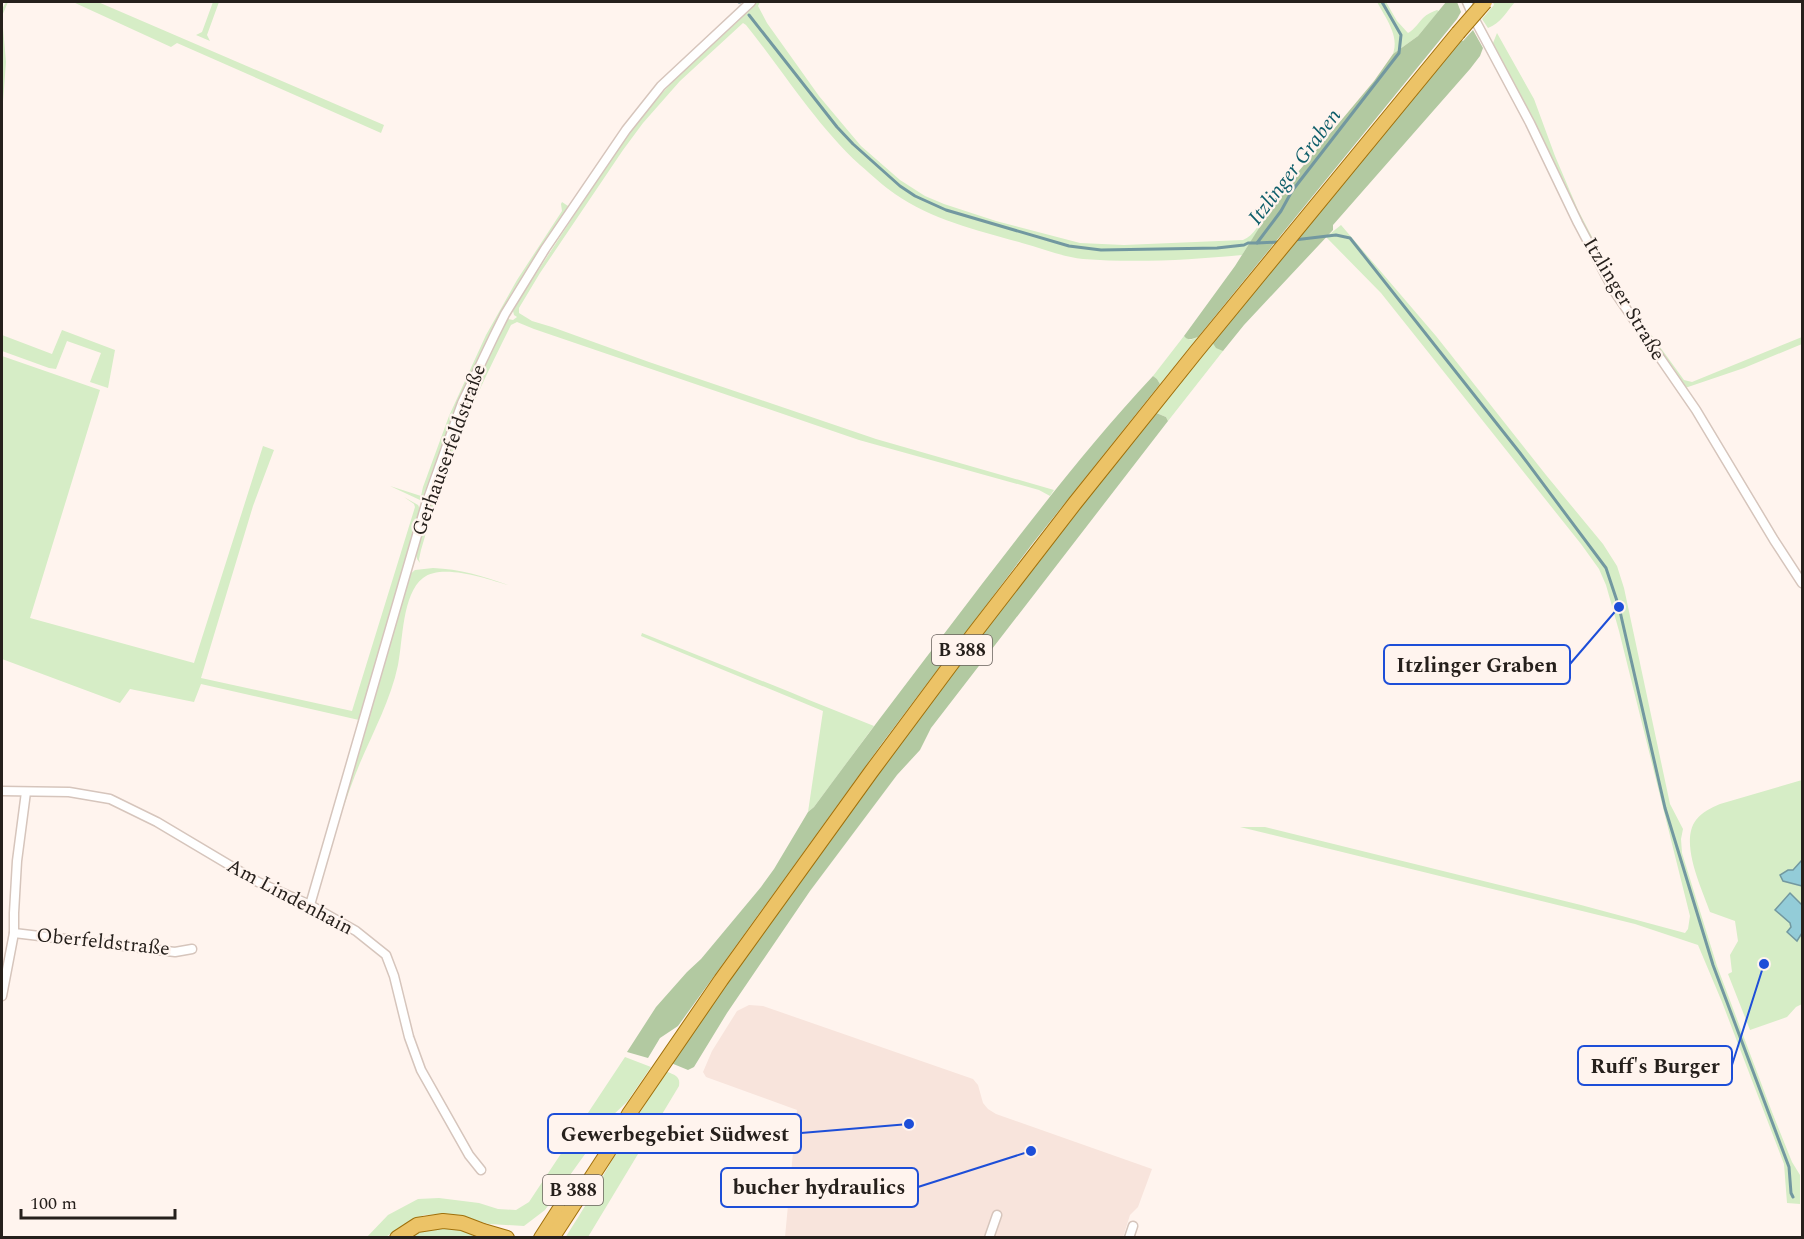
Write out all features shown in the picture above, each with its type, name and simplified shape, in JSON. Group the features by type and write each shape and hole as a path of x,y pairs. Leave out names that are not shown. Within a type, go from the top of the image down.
{"main road":[{"name":"B 388","path":"530,1238 546,1236 601,1147 629,1114 721,980 973,635 1082,494 1485,2"},
{"path":"397,1238 417,1225 443,1221 462,1223 486,1234 507,1238"}],"street":[{"name":"Gerhauserfeldstraße","path":"310,905 426,504 462,403 489,345 545,249 626,130 661,87 751,2"},
{"name":"Itzlinger Straße","path":"1467,2 1614,291 1696,410 1803,584"},
{"name":"Am Lindenhain","path":"2,791 69,792 110,799 157,822 258,882 310,905 356,931 386,955 421,1070 469,1155 481,1170"},
{"path":"2,996 14,933 17,861 26,792"},
{"name":"Oberfeldstraße","path":"14,933 175,952 192,950"},
{"path":"989,1238 997,1215"},
{"path":"1129,1238 1133,1226"}],"shaded area":[{"path":"749,1005 763,1006 973,1079 978,1085 983,1103 996,1114 1152,1169 1138,1207 1130,1215 1123,1237 785,1237 797,1110 706,1077 703,1072 712,1051 737,1011"}],"green space":[{"path":"8,2 2,16 2,9"},
{"path":"73,2 98,2 384,125 381,133 177,43 171,47"},
{"path":"213,2 219,2 207,35 210,41 196,35 202,32"},
{"path":"756,2 760,2 758,6 767,23 819,96 861,146 900,180 925,196 944,204 996,221 1080,243 1124,245 1243,240 1268,215 1242,255 1122,261 1075,258 940,218 895,194 860,165 814,115 743,23 680,81 643,123 540,273 519,308 519,313 532,321 876,439 1054,490 1050,496 1039,490 859,440 517,322 511,325 450,458 421,550 420,563 416,554 444,464 467,405 508,319 513,320 517,317 513,311 526,289 615,153 647,110 675,79"},
{"path":"1377,2 1386,2 1397,21 1408,33 1426,15 1439,11 1418,36 1393,54 1395,40"},
{"path":"1446,2 1457,2 1461,12 1457,19 1198,337 1187,339 1184,336 1235,266 1283,190 1374,81 1393,54 1418,36"},
{"path":"1493,2 1515,2 1500,20 1488,28 1482,19 1494,5"},
{"path":"2,16 6,62 2,115"},
{"path":"1473,30 1483,48 1470,69 1333,225 1333,230 1244,325 1223,351 1216,348 1212,342 1461,40 1463,41"},
{"path":"1497,33 1534,99 1578,210 1615,281 1684,380 1692,382 1802,337 1802,344 1744,368 1685,388 1612,280 1589,237 1493,43"},
{"path":"562,202 568,206 567,209 512,293 490,333 455,408 422,499 390,486 421,496 449,416 486,335 517,280 562,211"},
{"path":"1341,225 1436,336 1603,544 1617,566 1624,588 1670,804 1683,829 1682,853 1717,966 1772,1112 1792,1162 1800,1175 1800,1204 1787,1203 1784,1164 1698,945 1635,924 1240,827 1265,827 1685,933 1688,929 1690,916 1619,631 1599,569 1381,293 1326,237"},
{"path":"62,330 115,350 108,388 90,382 101,353 67,341 56,369 2,351 2,335 52,354"},
{"path":"1184,336 1190,340 1198,337 1160,384 1153,376"},
{"path":"1212,342 1223,351 1168,421 1166,417 1154,412"},
{"path":"2,356 100,390 30,618 194,663 263,446 274,450 253,506 201,678 352,711 415,507 404,497 418,505 420,509 359,720 201,684 194,702 130,689 120,703 2,659"},
{"path":"1153,376 1160,384 1033,543 883,742 678,1026 660,1038 648,1058 627,1052 656,1007 701,959 761,887 808,812 1023,531 1086,452"},
{"path":"1154,412 1166,417 1168,421 931,728 920,750 897,775 810,891 727,1013 694,1067 688,1070 671,1063 788,896 908,731"},
{"path":"433,568 471,574 508,585 477,576 441,572 423,578 416,585 404,618 398,665 391,690 355,776 324,867 409,575 415,570"},
{"path":"642,633 874,726 808,812 823,711 641,636"},
{"path":"1802,780 1802,1004 1787,1017 1750,1030 1728,974 1732,972 1730,955 1738,941 1735,921 1710,912 1691,853 1691,829 1701,815 1720,804"},
{"path":"625,1057 651,1067 627,1102 613,1115 545,1210 524,1226 489,1224 450,1214 424,1215 401,1226 386,1237 366,1238 388,1215 418,1199 439,1198 516,1210 529,1202"},
{"path":"666,1071 678,1078 679,1086 588,1237 565,1238 640,1113"},
{"path":"439,1227 464,1230 475,1237 411,1238 420,1231"}],"water":[{"path":"1802,860 1802,886 1783,881 1780,875 1793,870"},
{"path":"1790,893 1802,905 1802,933 1797,941 1787,932 1791,927 1790,923 1775,910"}],"waterway":[{"name":"Itzlinger Graben","path":"1278,242 1257,243 1281,211 1292,191 1399,53 1401,35 1382,2"},
{"path":"749,15 853,144 900,186 915,196 946,210 1069,246 1101,250 1217,248 1257,243"},
{"name":"Itzlinger Graben","path":"1294,240 1336,235 1350,238 1520,453 1606,568 1619,607 1665,808 1713,965 1789,1167 1793,1197"}],"place":[{"name":"Itzlinger Graben","path":"1619,607"},
{"name":"Ruff's Burger","path":"1764,964"},
{"name":"Gewerbegebiet Südwest","path":"909,1124"},
{"name":"bucher hydraulics","path":"1031,1151"}]}
